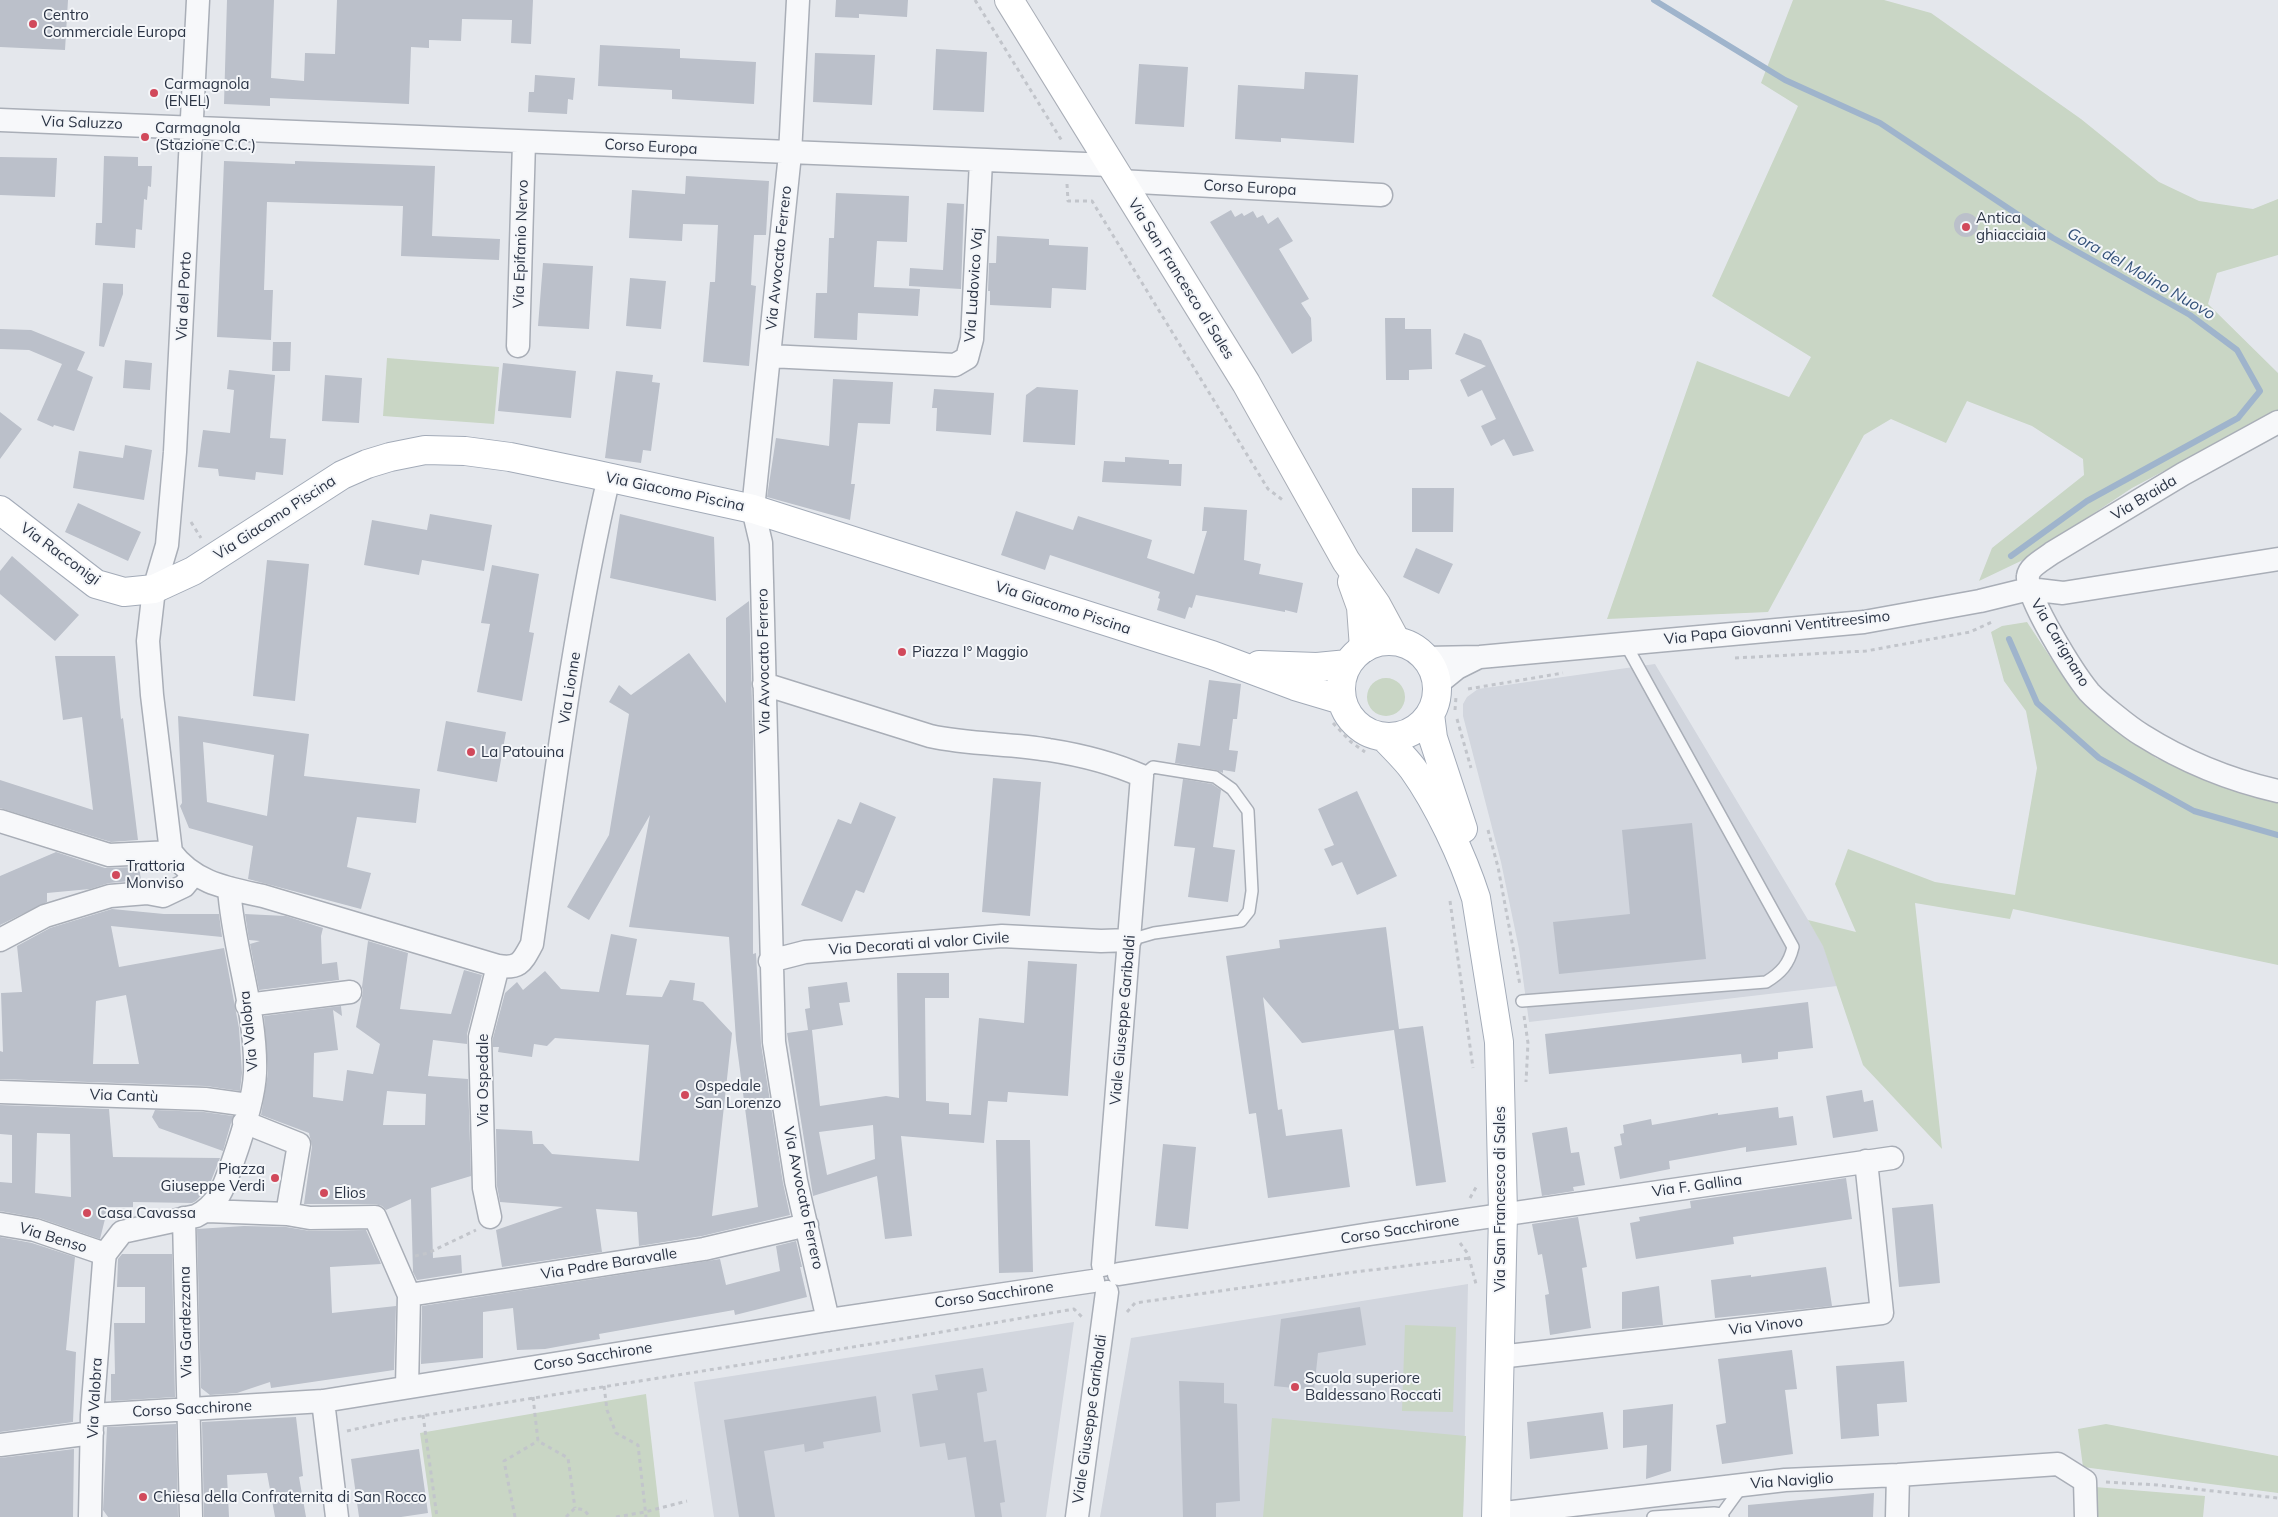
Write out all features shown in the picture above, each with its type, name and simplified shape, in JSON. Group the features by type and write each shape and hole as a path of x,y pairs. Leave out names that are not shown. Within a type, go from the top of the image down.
{"main road":[{"name":"Via San Francesco di Sales","path":"1009,0 1114,173 1246,383 1346,561"},
{"name":"Via Giacomo Piscina","path":"154,589 193,571 342,475 367,464 390,457 425,450 466,451 510,457 753,509 1212,655 1295,686 1335,710"},
{"name":"Via Racconigi","path":"0,510 96,584 124,592 154,589"},
{"path":"1346,561 1376,604 1396,642 1412,648 1426,658 1433,671 1453,688 1436,700 1430,714 1422,724 1410,732 1379,746 1370,734 1357,726 1348,714 1335,710 1340,688 1356,656 1361,607 1346,561"},
{"name":"Via Giacomo Piscina","path":"1212,655 1263,666 1317,668 1356,656 1380,642 1396,642"},
{"name":"Via San Francesco di Sales","path":"1430,714 1433,738 1448,791 1466,839 1460,888"},
{"name":"Via San Francesco di Sales","path":"1379,746 1412,768 1453,841 1460,888 1476,898 1498,1042 1503,1214 1496,1515"}],"street":[{"name":"Via del Porto","path":"154,589 167,545 176,442 198,0"},
{"name":"Via Avvocato Ferrero","path":"798,0 790,154 753,509 761,543 770,961 774,1042 796,1181 828,1320"},
{"name":"Via Saluzzo","path":"0,120 193,127"},
{"name":"Corso Europa","path":"193,127 790,154 1066,164 1114,173 1381,195"},
{"name":"Via Epifanio Nervo","path":"518,346 524,142"},
{"name":"Via Ludovico Vaj","path":"769,356 955,365 967,358 972,339 981,161"},
{"name":"Via Braida","path":"2029,589 2028,574 2052,554 2183,474 2278,422"},
{"name":"Via Lionne","path":"498,966 511,968 522,962 532,944 569,690 597,528 609,478"},
{"name":"Via Papa Giovanni Ventitreesimo","path":"1426,658 1480,656 1864,622 1980,601 2029,589 2062,593 2278,560"},
{"path":"154,589 148,641 152,695 171,852 180,864 193,874 230,888 263,896 498,966"},
{"name":"Via Carignano","path":"2029,589 2042,620 2090,692 2140,735 2199,767 2246,784 2278,791"},
{"name":"Via Papa Giovanni Ventitreesimo","path":"1453,688 1457,668 1480,656"},
{"path":"764,684 930,736 954,741 1049,749 1120,766 1142,776"},
{"name":"Viale Giuseppe Garibaldi","path":"1077,1517 1106,1278 1142,776"},
{"path":"0,821 109,855 171,852"},
{"path":"0,940 45,916 110,896 147,894 163,896 184,886 193,874"},
{"name":"Via Valobra","path":"206,1211 218,1198 240,1141 254,1075 254,1059 247,1005 231,915 230,888"},
{"name":"Via Decorati al valor Civile","path":"770,961 805,952 1002,936 1101,941 1130,940"},
{"name":"Via Ospedale","path":"490,1218 484,1188 480,1037 498,966"},
{"path":"247,1005 350,992"},
{"name":"Via Cantù","path":"0,1092 195,1099 246,1113"},
{"path":"246,1113 299,1144 287,1214"},
{"name":"Via F. Gallina","path":"1503,1214 1892,1158"},
{"name":"Via Vinovo","path":"1499,1357 1882,1313 1866,1161"},
{"path":"106,1254 122,1232 196,1216 206,1211 287,1214 310,1218 376,1217 409,1295 406,1387"},
{"name":"Corso Sacchirone","path":"0,1445 92,1424 187,1410 323,1402 406,1387 1503,1214"},
{"name":"Via Gardezzana","path":"184,1218 191,1517"},
{"name":"Via Benso","path":"0,1224 36,1230 106,1254"},
{"name":"Via Padre Baravalle","path":"409,1295 704,1249 807,1226"},
{"name":"Via Valobra","path":"90,1517 92,1424 106,1254"},
{"path":"323,1402 337,1517"},
{"name":"Via Naviglio","path":"1496,1515 1785,1480 1898,1475 2058,1464 2085,1481"},
{"path":"1897,1517 1898,1475"},
{"path":"2085,1481 2086,1517"}],"lane":[{"path":"1522,1001 1766,982 1779,974 1790,959 1793,947 1625,643"},
{"path":"1130,940 1154,933 1241,921 1249,911 1252,891 1251,840 1248,811 1232,789 1215,776 1153,767 1142,776"},
{"path":"1654,1517 1723,1516 1744,1484"}],"path":[{"path":"975,0 1064,145 1068,201 1092,202 1268,489 1288,504"},
{"path":"1732,658 1866,652 1970,632 1994,621"},
{"path":"1472,772 1455,706 1456,696 1453,688 1572,672"},
{"path":"1335,710 1360,750 1379,746"},
{"path":"1488,829 1498,867 1515,953 1522,1001 1528,1043 1525,1088"},
{"path":"1460,888 1474,1071"},
{"path":"395,1261 428,1253 488,1224 490,1218"},
{"path":"1123,1316 1135,1303 1347,1273 1470,1258"},
{"path":"327,1432 346,1431 423,1415 884,1342 1074,1309 1086,1320"},
{"path":"604,1385 607,1410 616,1433 638,1445 646,1517"},
{"path":"534,1397 538,1441"},
{"path":"423,1415 437,1517"},
{"path":"538,1441 568,1458 575,1508"},
{"path":"515,1517 504,1461 538,1441"},
{"path":"2085,1481 2157,1485 2278,1498"},
{"path":"616,1517 646,1512 687,1501"},
{"path":"566,1517 575,1508"},
{"path":"575,1508 584,1510 590,1517"}],"shaded area":[{"path":"1655,664 1823,945 1837,986 1529,1022 1519,949 1501,862 1463,716 1463,704 1467,697 1478,689"},
{"name":"Scuola superiore Baldessano Roccati","path":"1468,1284 1463,1517 1100,1517 1131,1338"},
{"path":"1074,1322 1046,1517 714,1517 694,1382"}],"green space":[{"path":"1793,0 1884,0 1931,13 2081,119 2159,182 2199,201 2253,209 2278,199 2278,255 2217,273 2208,304 2278,373 2278,410 2132,488 2025,559 1979,581 1992,548 2084,475 2083,459 2032,426 1967,401 1946,443 1891,419 1864,435 1768,612 1607,619 1697,361 1789,397 1811,357 1712,296 1798,106 1761,83"},
{"path":"387,358 499,367 494,424 383,416"},
{"path":"2027,622 2074,693 2156,758 2278,801 2278,965 2013,909 2010,919 1915,903 1942,1149 1863,1065 1823,946 1808,920 1856,932 1835,884 1848,849 1935,882 2015,895 2037,768 2026,711 2004,681 1991,632 2002,626"},
{"path":"1386,678 1393,679 1399,684 1404,690 1404,704 1399,710 1393,715 1386,716 1379,715 1373,710 1368,704 1367,697 1368,690 1373,684 1379,679"},
{"path":"1405,1325 1456,1327 1453,1412 1402,1411"},
{"path":"646,1394 660,1517 432,1517 420,1433"},
{"path":"1272,1418 1466,1436 1463,1517 1263,1517"},
{"path":"2106,1424 2278,1456 2278,1493 2083,1467 2078,1429"},
{"path":"2095,1487 2205,1496 2203,1517 2096,1517"}],"building":[{"name":"Centro Commerciale Europa","path":"0,0 68,0 65,50 0,47"},
{"path":"227,0 274,0 271,78 304,81 305,53 335,54 337,0 533,0 531,44 511,43 512,20 462,19 461,41 429,40 429,48 411,47 409,104 270,98 270,106 224,104"},
{"path":"836,0 908,0 907,17 859,14 859,18 835,17"},
{"path":"600,45 680,49 680,58 756,62 754,104 672,99 672,90 598,86"},
{"path":"936,49 987,52 984,112 933,110"},
{"path":"815,53 875,55 872,105 813,102"},
{"path":"1139,64 1188,67 1184,127 1135,124"},
{"path":"1305,72 1358,75 1354,143 1281,138 1281,142 1235,139 1238,85 1304,89"},
{"path":"535,75 575,78 573,100 568,99 567,114 528,112 529,92 534,92"},
{"path":"104,156 138,157 138,166 152,166 151,187 148,186 147,200 144,199 142,230 136,229 135,248 95,245 96,223 102,223"},
{"path":"0,157 57,158 55,197 0,195"},
{"path":"224,161 295,164 295,161 435,166 432,236 500,239 499,260 401,256 403,206 267,202 264,290 273,290 271,340 217,337"},
{"path":"686,176 769,181 766,235 754,235 751,285 756,286 749,366 703,362 710,282 715,282 718,225 683,224 682,241 629,238 632,190 685,194"},
{"path":"836,193 909,196 907,242 877,241 874,287 920,289 918,316 858,313 857,340 814,338 816,293 827,293 829,238 834,238"},
{"path":"947,203 964,204 961,289 909,286 910,268 943,270"},
{"path":"1231,210 1235,217 1242,213 1244,216 1253,211 1257,218 1263,215 1268,224 1278,217 1293,241 1279,249 1309,299 1301,303 1311,318 1312,341 1292,354 1210,222"},
{"name":"Antica ghiacciaia","path":"1966,213 1971,214 1977,220 1977,230 1971,236 1966,237 1961,236 1955,230 1954,225 1955,220 1961,214"},
{"path":"997,236 1049,239 1049,245 1088,247 1086,290 1052,288 1051,308 990,305 990,291 988,291 989,263 996,263"},
{"path":"543,263 593,266 589,329 538,326"},
{"path":"630,278 666,281 661,329 626,326"},
{"path":"103,283 123,284 123,294 104,347 99,346"},
{"path":"1385,318 1405,318 1405,329 1431,329 1432,369 1409,370 1409,380 1386,380"},
{"path":"0,329 31,330 85,352 77,370 93,377 74,431 54,425 53,427 37,420 62,364 29,350 0,349"},
{"path":"1464,333 1481,340 1534,451 1513,456 1504,439 1491,446 1481,426 1496,419 1482,390 1468,397 1460,380 1486,366 1455,354"},
{"path":"273,342 291,342 290,371 272,371"},
{"path":"125,360 152,363 150,390 123,388"},
{"path":"503,363 576,371 571,418 498,411"},
{"path":"229,370 275,375 270,438 286,439 283,475 256,472 255,480 219,476 218,469 198,467 203,430 230,433 234,390 227,389"},
{"path":"616,371 653,375 652,382 660,383 651,451 643,450 641,463 605,458"},
{"path":"325,375 362,378 359,423 322,421"},
{"path":"833,379 893,382 890,424 858,423 851,484 855,484 850,520 767,497 776,438 829,446"},
{"path":"1037,387 1078,390 1075,445 1023,442 1026,395"},
{"path":"934,389 994,393 991,435 936,431 937,408 932,408"},
{"path":"0,412 22,429 0,459"},
{"path":"125,445 152,450 144,500 73,488 79,451 123,458"},
{"path":"1125,457 1169,460 1169,464 1182,464 1181,486 1102,482 1104,461 1125,462"},
{"path":"1412,488 1454,488 1453,532 1412,532"},
{"path":"78,503 141,532 128,561 65,532"},
{"path":"1204,507 1247,510 1244,560 1261,564 1259,574 1303,583 1297,613 1196,595 1192,608 1189,607 1185,619 1157,610 1160,592 1050,555 1045,570 1001,555 1016,511 1073,530 1078,516 1152,540 1147,558 1194,574 1207,531 1202,531"},
{"path":"430,514 492,525 484,571 422,560 419,575 364,565 372,520 427,530"},
{"path":"620,514 714,537 716,601 610,578"},
{"path":"1416,548 1453,564 1439,594 1403,577"},
{"path":"12,556 79,615 55,641 0,594 0,571"},
{"path":"267,560 309,564 295,701 253,696"},
{"path":"492,565 539,574 529,632 534,633 522,701 477,692 490,624 481,623"},
{"path":"749,601 753,738 753,954 756,953 761,1044 783,1183 790,1215 702,1236 639,1246 637,1212 596,1209 602,1252 502,1267 496,1230 563,1207 500,1202 497,1186 496,1129 532,1131 533,1144 543,1144 552,1154 639,1161 649,1045 555,1038 547,1046 534,1044 532,1057 498,1052 499,1047 493,1047 493,1038 505,993 517,982 523,990 545,971 561,989 599,992 611,934 637,939 626,995 662,997 670,980 695,983 693,1000 703,1002 732,1033 712,1216 758,1207 736,1040 729,937 629,927 650,815 589,920 567,907 609,835 629,714 609,702 619,685 631,695 689,653 726,703 726,618"},
{"path":"55,656 115,656 121,719 123,718 138,840 111,842 0,808 0,780 93,810 82,717 63,720"},
{"path":"1209,680 1241,684 1237,719 1233,719 1229,750 1238,751 1235,772 1223,770 1223,773 1216,770 1175,763 1178,743 1200,746"},
{"path":"178,716 309,734 304,776 420,789 416,823 357,817 347,867 371,873 361,909 248,879 253,846 189,828 180,806 182,803","holes":["203,742 274,755 267,816 207,802"]},
{"name":"La Patouina","path":"446,721 506,732 497,782 437,771"},
{"path":"993,778 1041,782 1030,916 982,912"},
{"path":"1183,779 1212,784 1221,790 1213,847 1235,850 1228,902 1188,897 1195,848 1174,846"},
{"path":"1357,791 1397,876 1357,895 1342,862 1332,866 1324,849 1334,845 1318,809"},
{"path":"860,802 896,817 864,893 856,890 842,922 801,905 838,819 851,824"},
{"path":"1692,823 1706,959 1559,974 1553,922 1630,914 1622,830"},
{"path":"56,852 105,868 139,867 141,880 109,883 90,889 47,893 47,902 0,925 0,876"},
{"path":"112,909 164,914 219,914 222,937 111,926 119,967 224,948 239,1028 242,1073 240,1091 206,1086 0,1079 0,1051 3,1052 1,993 22,992 17,946 50,928","holes":["126,995 139,1064 93,1064 96,1001"]},
{"path":"245,914 286,916 323,928 321,936 322,964 337,962 339,980 259,990 250,944 260,941 249,940"},
{"path":"1386,927 1399,1029 1423,1026 1446,1182 1416,1186 1394,1030 1302,1043 1263,997 1278,1110 1282,1109 1286,1136 1342,1129 1350,1187 1268,1198 1256,1113 1249,1114 1226,956 1280,948 1279,940"},
{"path":"368,941 408,953 400,1009 451,1014 464,970 482,975 467,1034 467,1044 433,1040 428,1076 468,1079 471,1176 431,1188 433,1258 461,1255 462,1273 417,1280 413,1272 411,1199 386,1210 382,1206 375,1204 304,1204 312,1146 309,1133 261,1115 268,1073 264,1016 341,1006 342,1016 333,1010 338,1050 314,1053 313,1097 343,1101 347,1070 373,1074 380,1044 356,1027 363,991","holes":["387,1091 426,1094 425,1125 383,1125"]},
{"path":"1028,961 1077,964 1068,1096 1008,1092 1007,1102 988,1101 984,1143 901,1136 912,1236 885,1239 877,1176 813,1196 787,1033 808,1030 805,1009 810,1008 808,987 847,982 850,1002 839,1003 843,1025 812,1030 820,1106 886,1096 899,1098 897,973 949,973 949,998 925,998 926,1101 949,1103 949,1114 971,1115 979,1018 1024,1023","holes":["873,1125 875,1159 827,1175 819,1132"]},
{"path":"1808,1002 1813,1048 1778,1052 1778,1059 1742,1063 1741,1054 1549,1074 1545,1034"},
{"path":"1862,1090 1864,1102 1873,1100 1878,1131 1833,1138 1826,1096"},
{"path":"0,1105 109,1109 113,1157 220,1158 209,1186 196,1201 192,1203 133,1202 133,1207 108,1207 100,1239 39,1218 0,1211 0,1182 12,1183 12,1135 0,1134","holes":["37,1133 70,1134 71,1197 35,1193"]},
{"path":"1778,1107 1779,1118 1793,1116 1797,1145 1746,1152 1746,1147 1669,1161 1670,1169 1620,1179 1614,1147 1622,1145 1620,1134 1624,1133 1623,1125 1651,1119 1652,1125 1718,1113 1718,1115"},
{"path":"155,1110 204,1112 233,1116 223,1151 159,1128 152,1117"},
{"path":"1567,1127 1571,1153 1579,1152 1585,1185 1573,1187 1574,1191 1542,1196 1532,1133"},
{"path":"996,1140 1030,1140 1033,1272 999,1273"},
{"path":"1163,1144 1196,1147 1188,1229 1155,1226"},
{"path":"1846,1178 1852,1219 1733,1237 1734,1244 1636,1259 1630,1223 1640,1221 1639,1217 1691,1208 1690,1201"},
{"path":"1933,1204 1940,1283 1899,1287 1892,1208"},
{"path":"1578,1217 1587,1267 1582,1268 1591,1328 1550,1335 1545,1295 1549,1294 1542,1254 1538,1255 1532,1224"},
{"path":"244,1226 286,1227 310,1231 366,1230 381,1264 330,1267 332,1313 396,1306 394,1370 271,1388 270,1382 237,1393 210,1395 201,1388 197,1229"},
{"path":"0,1237 32,1243 75,1257 66,1350 76,1352 73,1422 0,1432"},
{"path":"796,1241 807,1297 735,1315 734,1310 599,1334 600,1339 545,1349 517,1350 513,1308 483,1312 483,1358 421,1364 422,1306 720,1259 726,1285 780,1271 776,1246"},
{"path":"122,1254 172,1254 175,1397 111,1401 111,1374 115,1374 114,1323 145,1323 145,1287 117,1287 118,1259"},
{"path":"1826,1267 1832,1306 1715,1318 1711,1280 1751,1275 1751,1277"},
{"path":"1659,1286 1663,1325 1622,1329 1622,1292"},
{"path":"1360,1307 1366,1345 1318,1353 1314,1390 1274,1386 1281,1319"},
{"path":"1792,1350 1797,1389 1785,1390 1793,1454 1722,1464 1716,1425 1726,1423 1718,1359"},
{"path":"1904,1361 1907,1402 1877,1404 1879,1436 1841,1439 1836,1366"},
{"path":"983,1368 987,1391 977,1393 984,1442 996,1440 1005,1502 1000,1503 1002,1517 975,1517 966,1457 948,1460 945,1443 920,1447 912,1394 938,1390 935,1375"},
{"path":"1179,1381 1224,1383 1224,1403 1237,1404 1240,1501 1216,1503 1216,1517 1183,1517"},
{"path":"876,1396 881,1432 823,1442 824,1448 805,1452 804,1444 764,1451 775,1517 739,1517 724,1420"},
{"path":"1673,1404 1671,1471 1646,1479 1647,1445 1623,1448 1623,1410"},
{"path":"1603,1412 1608,1449 1530,1459 1527,1422"},
{"path":"296,1417 303,1476 299,1477 306,1517 275,1517 267,1473 227,1475 229,1517 204,1517 202,1422"},
{"path":"176,1424 178,1517 108,1517 103,1510 107,1427"},
{"path":"74,1449 73,1517 0,1517 0,1458"},
{"path":"419,1449 428,1513 401,1517 359,1517 351,1459"},
{"path":"1874,1493 1873,1517 1748,1517 1748,1505"}],"waterway":[{"name":"Gora del Molino Nuovo","path":"1654,0 1785,80 1880,123 2053,238 2190,315 2237,350 2260,391 2238,418 2087,501 2011,556"},
{"name":"Gora del Molino Nuovo","path":"2009,639 2037,703 2099,758 2194,811 2278,835"}],"place":[{"name":"Centro Commerciale Europa","path":"33,24"},
{"name":"Carmagnola (ENEL)","path":"154,93"},
{"name":"Carmagnola (Stazione C.C.)","path":"145,137"},
{"name":"Antica ghiacciaia","path":"1966,227"},
{"name":"Piazza I° Maggio","path":"902,652"},
{"name":"La Patouina","path":"471,752"},
{"name":"Trattoria Monviso","path":"116,875"},
{"name":"Ospedale San Lorenzo","path":"685,1095"},
{"name":"Piazza Giuseppe Verdi","path":"275,1178"},
{"name":"Elios","path":"324,1193"},
{"name":"Casa Cavassa","path":"87,1213"},
{"name":"Scuola superiore Baldessano Roccati","path":"1295,1387"},
{"name":"Chiesa della Confraternita di San Rocco","path":"143,1497"}]}
